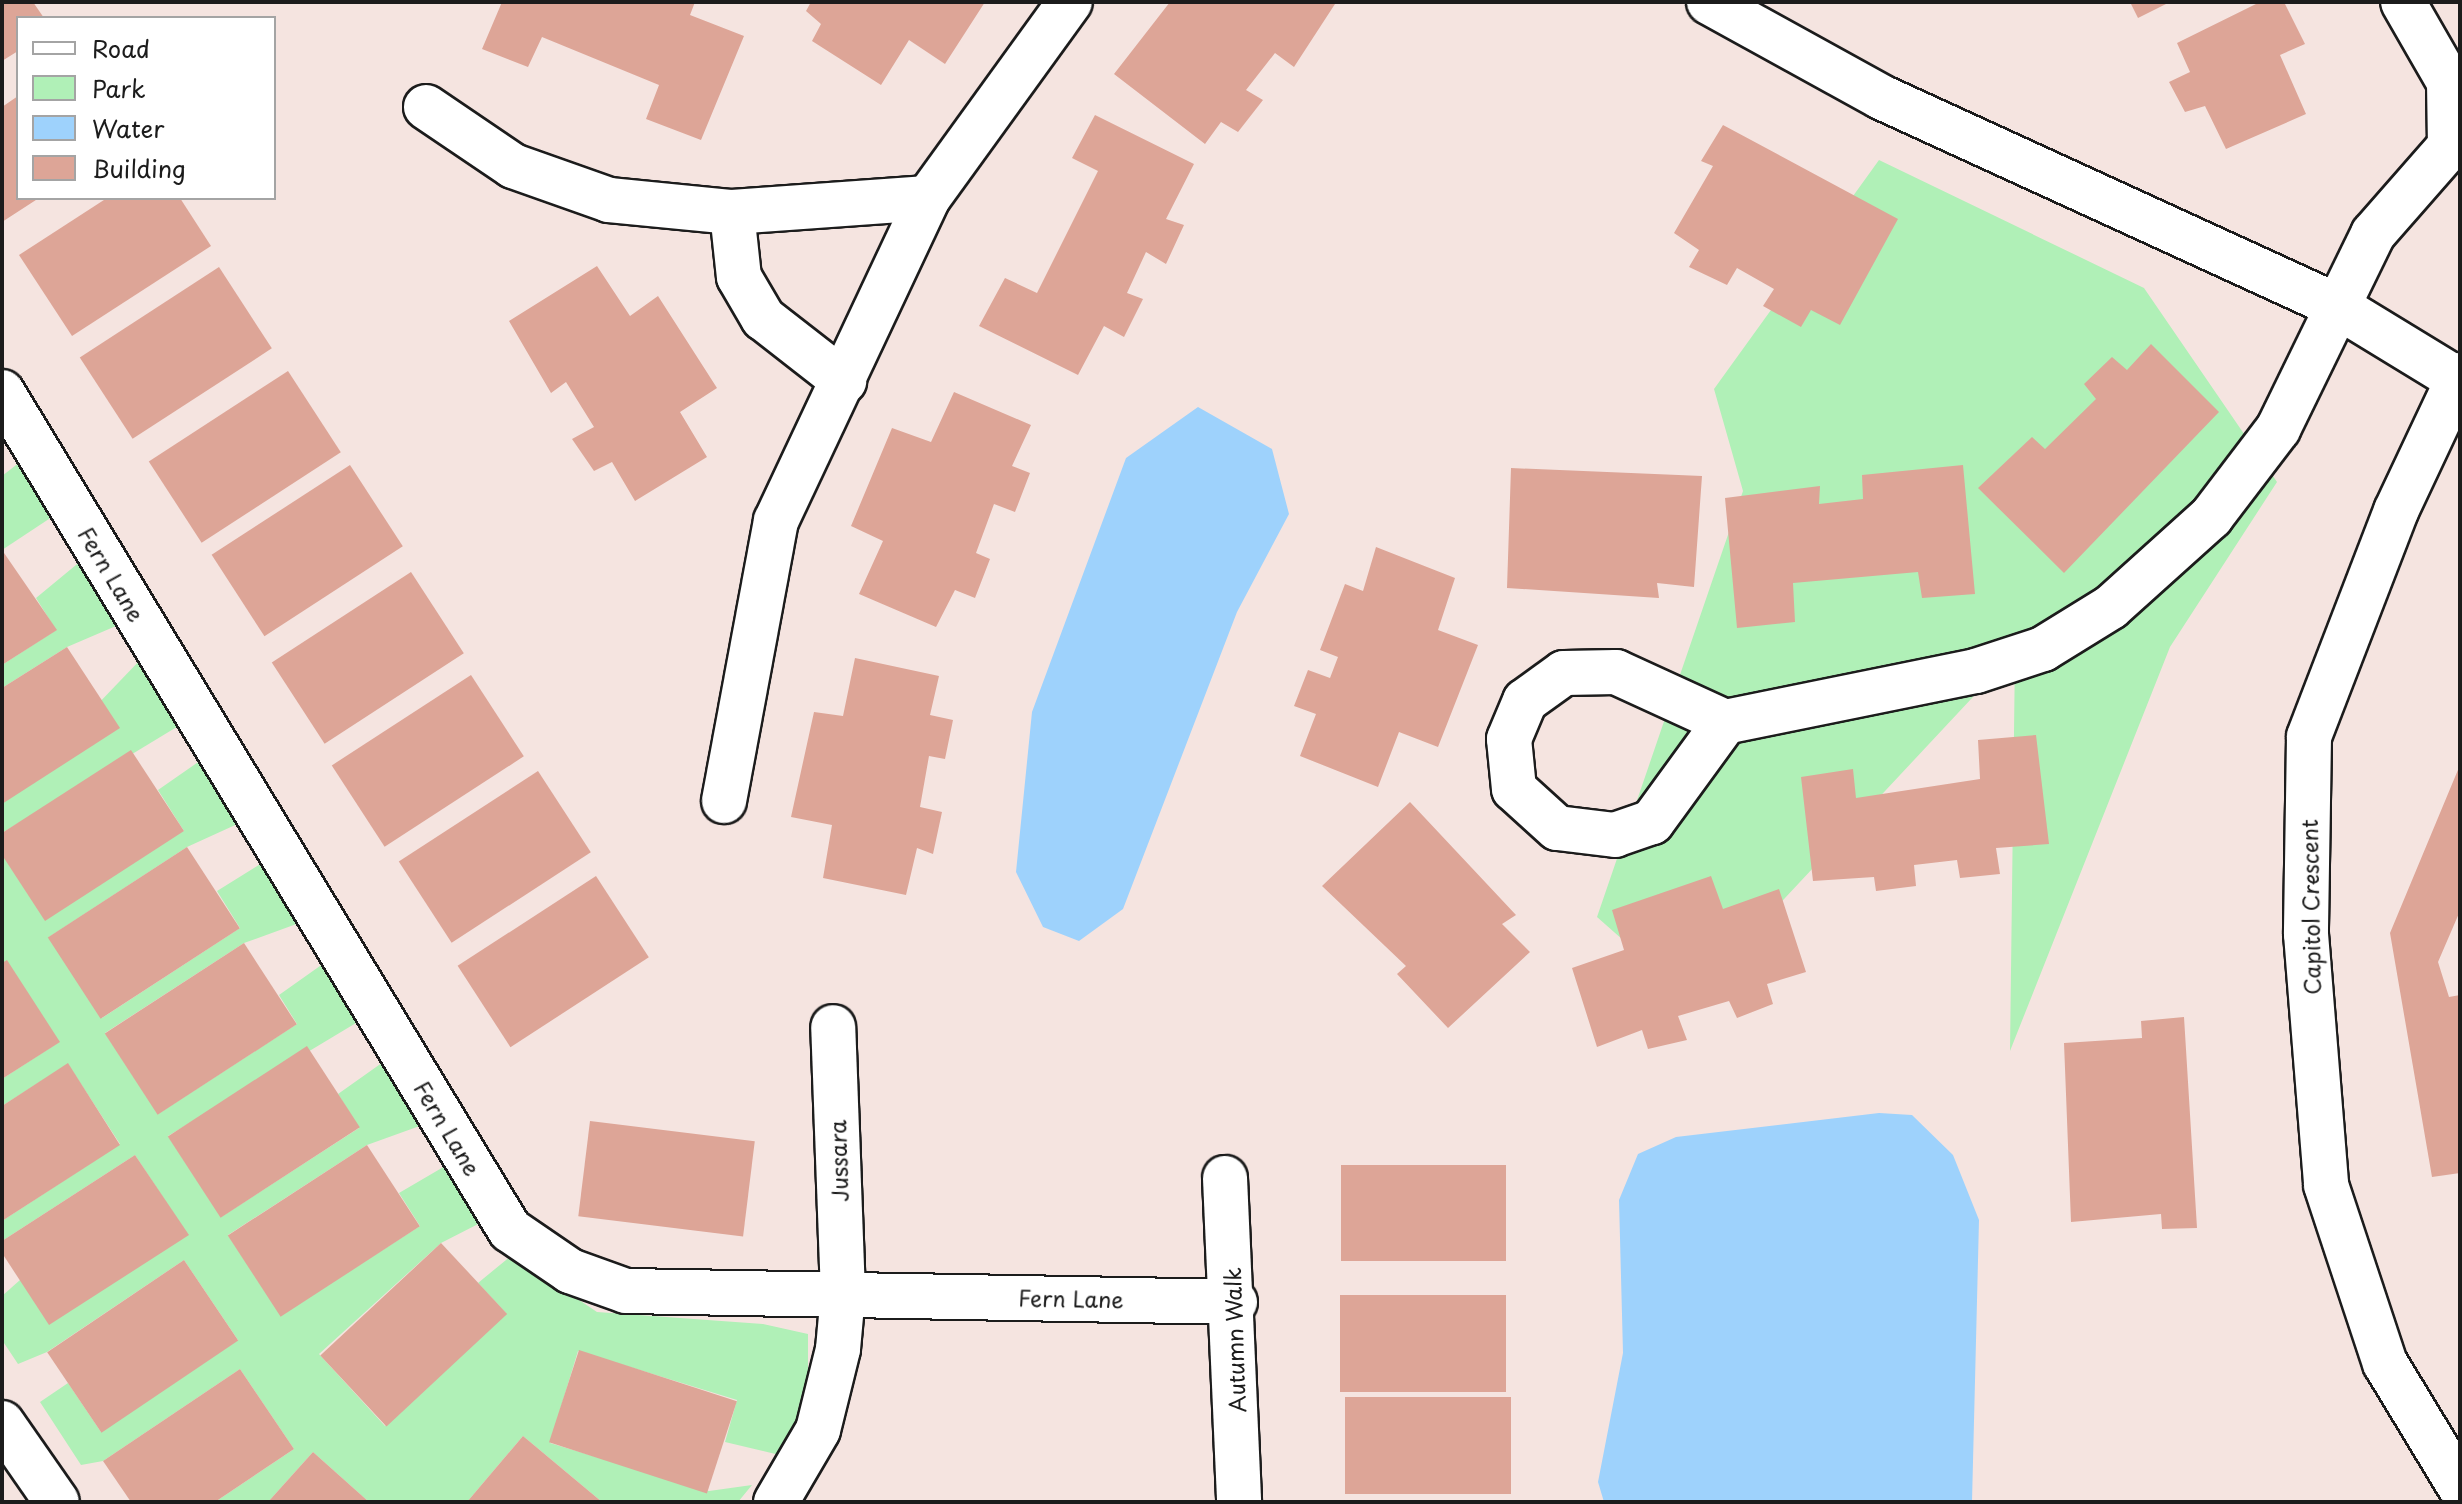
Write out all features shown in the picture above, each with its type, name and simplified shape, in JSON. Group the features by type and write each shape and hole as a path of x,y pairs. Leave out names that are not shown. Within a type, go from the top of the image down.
{"street":[{"path":"724,801 776,521 928,198 1070,2"},
{"path":"1709,2 1881,97 2337,306 2459,379"},
{"path":"1725,722 1652,822 1615,835 1557,828 1514,789 1509,739 1525,701 1564,673 1616,672 1725,722 1976,671 2043,649 2111,607 2211,517 2278,429 2373,234 2450,146 2449,82 2403,2"},
{"path":"426,107 513,166 609,200 732,212 928,198"},
{"path":"732,212 739,277 763,318 844,381"},
{"name":"Capitol Crescent","path":"2459,379 2396,511 2309,737 2306,934 2326,1185 2385,1363 2460,1487"},
{"name":"Fern Lane","path":"2,392 510,1230 570,1271 626,1291 1235,1302"},
{"name":"Jussara","path":"776,1502 818,1430 843,1294 833,1027"},
{"name":"Autumn Walk","path":"1225,1178 1235,1302 1239,1502"},
{"path":"2,1423 57,1502"}],"green space":[{"path":"1879,160 2144,288 2277,482 2170,647 2010,1051 2015,652 1713,975 1640,955 1597,917 1743,491 1714,389"},
{"path":"20,462 58,513 2,550 2,476"},
{"path":"82,560 123,623 67,647 2,688 2,665 56,630 36,598"},
{"path":"142,658 185,722 2,833 2,804"},
{"path":"204,758 244,821 187,847 49,937 102,1018 240,928 217,891 270,858 302,922 244,943 105,1033 158,1114 297,1024 279,995 327,961 361,1020 168,1136 221,1217 359,1128 338,1094 386,1060 428,1123 367,1145 228,1235 281,1315 420,1226 399,1193 452,1162 486,1220 441,1243 319,1354 385,1426 506,1313 478,1283 512,1255 597,1312 763,1324 808,1334 808,1404 788,1457 725,1442 737,1400 578,1351 550,1443 709,1491 752,1485 738,1502 602,1502 523,1436 467,1502 369,1502 313,1452 268,1502 215,1502 294,1449 240,1369 103,1461 81,1465 40,1402 68,1383 101,1432 238,1340 184,1260 47,1352 18,1364 2,1340 2,1296 20,1280 188,1235 135,1155 2,1241 2,1221 120,1144 68,1064 2,1106 2,1079 59,1042 2,963 2,855 184,831 158,790"}],"water":[{"path":"1198,407 1272,449 1289,514 1237,612 1123,909 1079,941 1043,927 1016,872 1032,712 1126,458"},
{"path":"1879,1113 1912,1115 1953,1155 1979,1220 1972,1502 1604,1502 1598,1482 1623,1353 1619,1200 1638,1154 1676,1137"}],"building":[{"path":"2,2 33,2 43,16 16,16 16,52 2,61"},
{"path":"502,2 695,2 690,15 744,36 701,140 646,119 659,85 542,37 528,67 482,49"},
{"path":"811,2 985,2 945,64 909,40 881,85 812,41 821,24 806,11"},
{"path":"1170,2 1335,4 1294,67 1275,53 1246,90 1263,100 1238,132 1221,122 1205,144 1114,74"},
{"path":"2130,2 2170,2 2138,18"},
{"path":"2260,2 2284,2 2305,44 2280,55 2306,114 2226,149 2205,106 2185,112 2169,82 2190,72 2177,43"},
{"path":"16,97 16,200 36,200 2,222 2,107"},
{"path":"1095,115 1194,164 1166,219 1184,225 1166,264 1146,252 1127,293 1143,299 1124,337 1104,326 1078,375 979,326 1005,278 1037,293 1098,171 1072,158"},
{"path":"1723,125 1898,219 1840,325 1811,310 1801,327 1763,306 1774,289 1737,268 1727,285 1689,267 1699,250 1674,233 1713,166 1701,161"},
{"path":"104,200 181,200 211,246 72,336 19,255"},
{"path":"597,266 630,316 658,296 717,388 680,412 707,457 635,501 612,462 594,471 572,439 594,427 566,382 551,393 509,321"},
{"path":"219,267 272,348 133,439 80,357"},
{"path":"2151,344 2219,412 2064,573 1978,488 2032,437 2045,449 2096,399 2084,384 2112,357 2127,370"},
{"path":"288,371 341,452 202,543 149,461"},
{"path":"954,392 1031,425 1012,466 1030,473 1015,512 994,504 976,553 990,559 975,598 955,590 936,627 859,594 883,541 851,526 892,428 931,442"},
{"path":"350,465 403,546 264,636 212,555"},
{"path":"1963,465 1975,594 1922,598 1918,572 1793,583 1795,622 1737,628 1725,498 1820,486 1819,504 1863,499 1862,475"},
{"path":"1511,468 1702,476 1694,587 1657,583 1659,598 1507,588"},
{"path":"1376,547 1455,578 1438,630 1478,645 1438,747 1399,732 1378,787 1300,756 1316,714 1294,706 1308,670 1330,678 1338,657 1320,650 1345,584 1363,591"},
{"path":"2,550 57,630 2,665"},
{"path":"411,572 464,653 325,744 272,662"},
{"path":"67,647 120,728 2,804 2,688"},
{"path":"855,658 939,676 930,715 953,720 945,759 929,756 920,807 942,812 933,854 917,848 906,895 823,878 832,825 791,817 814,712 843,716"},
{"path":"471,675 524,756 385,847 332,765"},
{"path":"2036,735 2049,844 1996,848 2000,874 1960,878 1957,860 1914,865 1916,886 1876,891 1874,877 1813,881 1801,777 1853,769 1856,798 1980,779 1978,740"},
{"path":"131,750 184,831 45,921 2,855 2,833"},
{"path":"2460,765 2460,911 2438,962 2449,997 2460,995 2460,1173 2432,1177 2390,933"},
{"path":"538,771 591,852 452,943 399,861"},
{"path":"1410,802 1516,915 1502,924 1530,952 1448,1028 1397,974 1406,966 1322,886"},
{"path":"187,847 240,928 101,1019 48,937"},
{"path":"596,876 649,957 510,1047 458,966"},
{"path":"1711,876 1723,909 1779,889 1806,972 1767,984 1773,1004 1737,1018 1729,1001 1678,1016 1687,1040 1648,1049 1642,1030 1597,1047 1572,968 1624,950 1612,910"},
{"path":"244,943 297,1024 158,1115 105,1033"},
{"path":"7,960 60,1042 2,1079 2,963"},
{"path":"2184,1017 2197,1228 2162,1229 2161,1214 2071,1222 2064,1043 2142,1038 2141,1021"},
{"path":"307,1046 360,1127 221,1218 168,1136"},
{"path":"68,1063 120,1145 2,1221 2,1106"},
{"path":"590,1121 755,1141 743,1237 578,1216"},
{"path":"367,1145 420,1226 281,1317 228,1235"},
{"path":"135,1155 189,1235 49,1325 2,1253 2,1241"},
{"path":"1341,1165 1506,1165 1506,1261 1341,1261"},
{"path":"441,1243 507,1314 386,1426 320,1356"},
{"path":"184,1260 238,1340 101,1433 47,1352"},
{"path":"1340,1295 1506,1295 1506,1392 1340,1392"},
{"path":"579,1350 737,1401 707,1494 549,1442"},
{"path":"240,1369 294,1449 215,1502 131,1502 103,1461"},
{"path":"1345,1397 1511,1397 1511,1494 1345,1494"},
{"path":"523,1436 602,1502 467,1502"},
{"path":"313,1452 369,1502 268,1502"}]}
